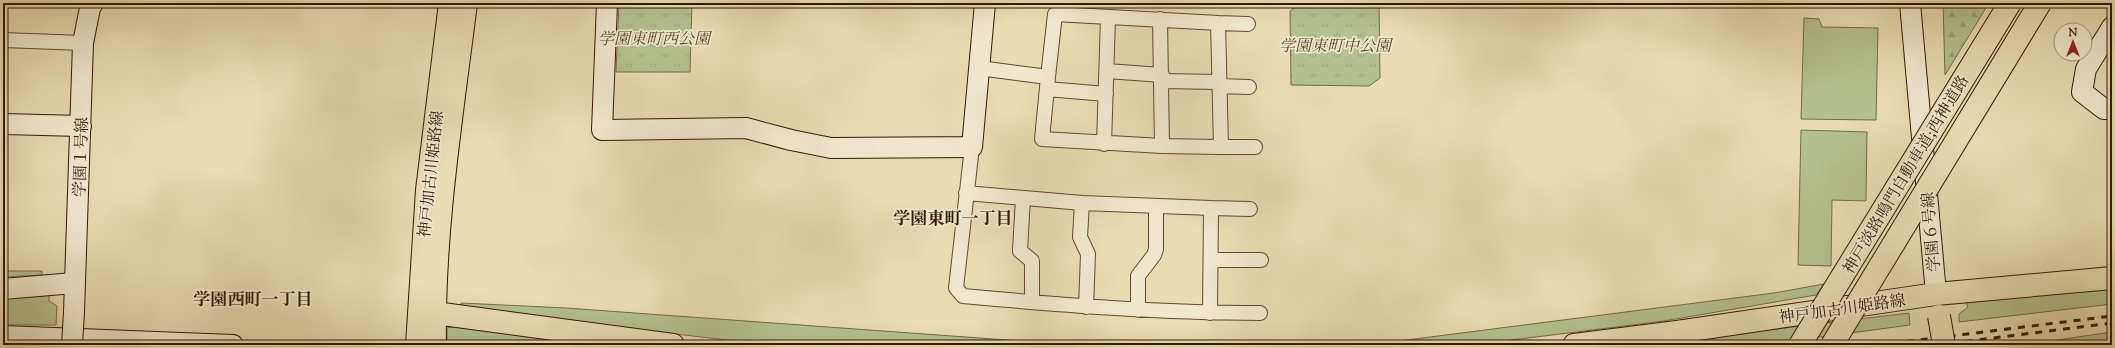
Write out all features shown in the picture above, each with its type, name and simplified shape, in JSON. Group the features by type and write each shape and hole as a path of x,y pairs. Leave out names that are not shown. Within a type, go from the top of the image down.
{"main road":[{"name":"神戸加古川姫路線","path":"428,332 428,190 450,3"},
{"name":"神戸加古川姫路線","path":"428,332 466,3"},
{"name":"神戸淡路鳴門自動車道;西神道路","path":"1800,345 2010,3"},
{"name":"神戸淡路鳴門自動車道;西神道路","path":"1832,345 2040,3"},
{"name":"神戸加古川姫路線","path":"1574,345 1676,332 1936,294 2112,278"},
{"path":"1936,294 1944,345"},
{"path":"428,332 673,345"}],"street":[{"name":"学園１号線","path":"72,345 83,43 90,8 93,3"},
{"path":"607,3 602,130 746,128 791,140 831,148 972,146"},
{"path":"985,3 972,146 956,288 963,296 1138,310 1210,313 1260,313"},
{"name":"学園６号線","path":"1910,3 1936,294"},
{"path":"1248,24 1160,19 1108,18 1055,14 1042,139 1104,144 1255,147"},
{"path":"1104,144 1108,71 1108,18"},
{"path":"1160,19 1162,146"},
{"path":"1218,23 1221,147"},
{"path":"2112,27 2086,69 2082,92 2104,108 2112,108"},
{"path":"3,40 83,43"},
{"path":"979,68 1106,94"},
{"path":"1108,71 1249,87"},
{"path":"3,124 81,126"},
{"path":"966,193 1082,203 1156,207 1250,209"},
{"path":"1023,198 1020,251 1032,261 1032,302"},
{"path":"1082,203 1080,237 1088,254 1086,307"},
{"path":"1138,310 1138,276 1154,255 1156,249 1156,207"},
{"path":"1210,313 1212,260 1211,208"},
{"path":"1212,260 1261,260"},
{"path":"3,289 74,283"},
{"path":"3,336 233,345"}],"green space":[{"name":"学園東町西公園","path":"619,3 692,3 690,72 616,72"},
{"name":"学園東町中公園","path":"1301,3 1379,3 1380,78 1369,86 1291,85 1290,11"},
{"path":"1943,3 1989,3 1945,75"},
{"path":"1804,18 1819,19 1822,27 1878,28 1876,120 1801,119"},
{"path":"1801,130 1867,132 1866,201 1832,200 1831,266 1798,265"},
{"path":"3,271 42,271 42,275 3,277"},
{"path":"1824,284 1816,295 1664,321 1472,345 1337,345 1391,342 1774,293"},
{"path":"2112,286 2112,304 1959,322 1959,314 1968,307 1966,302"},
{"path":"49,293 49,301 57,306 56,325 3,325 3,297"},
{"path":"461,303 566,308 1076,345 802,345 744,342 461,309"},
{"path":"1909,313 1910,325 1761,345 1643,345"},
{"path":"458,326 640,345 447,344 447,328"},
{"path":"2112,332 2112,345 2023,345"}],"railway":[{"path":"1879,345 2112,316"},
{"path":"1938,345 2112,323"}],"district":[{"name":"学園東町一丁目","path":"953,218"},
{"name":"学園西町一丁目","path":"253,299"}]}
